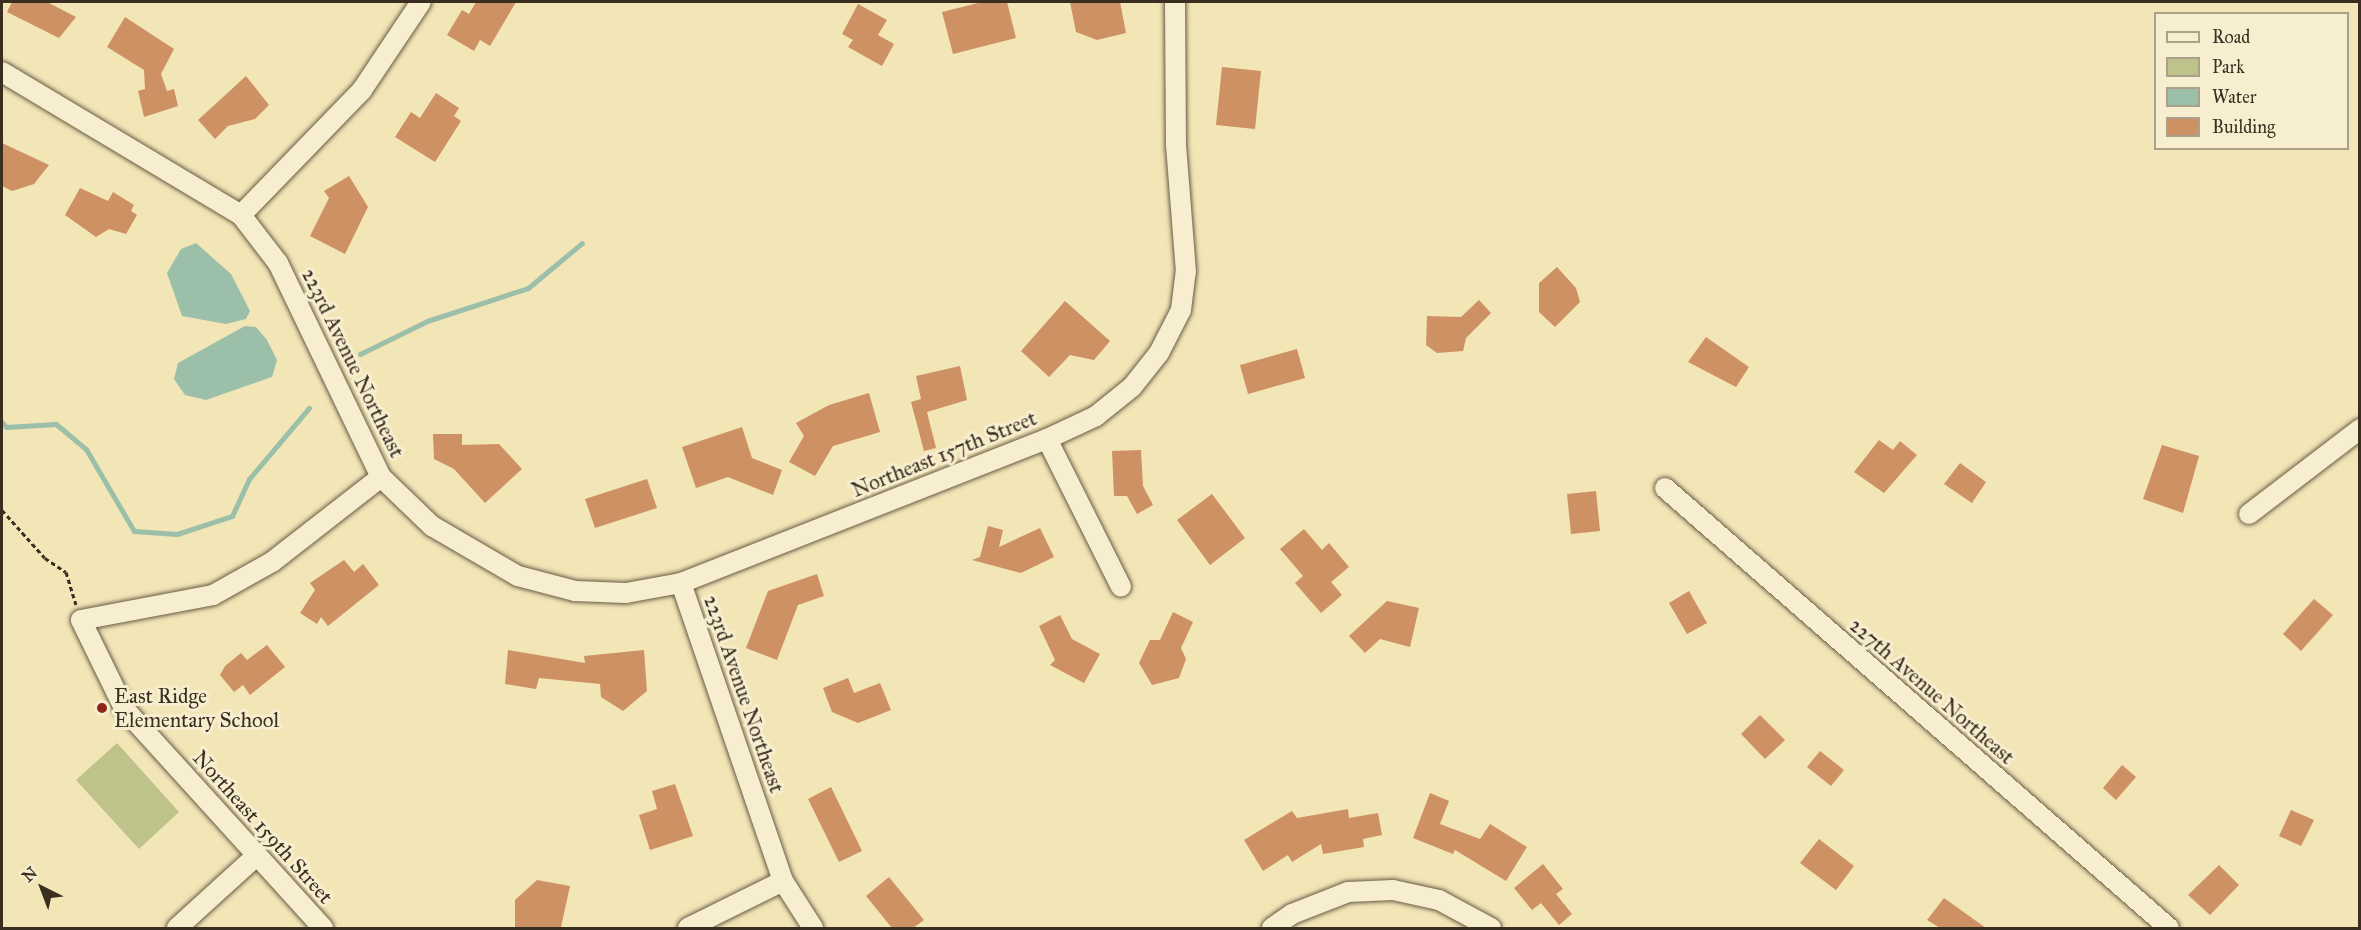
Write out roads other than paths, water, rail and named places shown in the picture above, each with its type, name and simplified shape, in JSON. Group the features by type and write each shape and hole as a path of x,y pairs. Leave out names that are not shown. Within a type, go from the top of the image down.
{"street":[{"path":"241,215 362,90 421,2"},
{"name":"Northeast 157th Street","path":"681,583 1047,439 1096,416 1132,387 1159,353 1181,310 1186,272 1176,145 1175,2"},
{"name":"223rd Avenue Northeast","path":"2,72 241,215 278,263 381,477 432,526 518,576 575,591 626,593 681,583 783,881 813,928"},
{"path":"2249,514 2360,429"},
{"path":"1047,439 1121,587"},
{"name":"Northeast 159th Street","path":"322,928 125,710 81,620 213,595 272,562 381,477"},
{"name":"227th Avenue Northeast","path":"1665,488 2169,928"},
{"path":"177,928 256,856"},
{"path":"688,928 783,881"},
{"path":"1272,928 1292,914 1348,892 1393,890 1439,900 1491,928"}],"water":[{"path":"196,243 231,274 250,311 246,319 226,324 182,316 167,273 181,249"},
{"path":"245,326 256,327 267,340 277,360 272,377 206,400 185,395 174,379 178,363"}],"waterway":[{"path":"360,354 427,321 528,288 582,243"},
{"path":"2,422 6,427 56,424 86,449 134,531 177,534 232,516 249,479 309,408"}],"place":[{"name":"East Ridge Elementary School","path":"102,708"}]}
